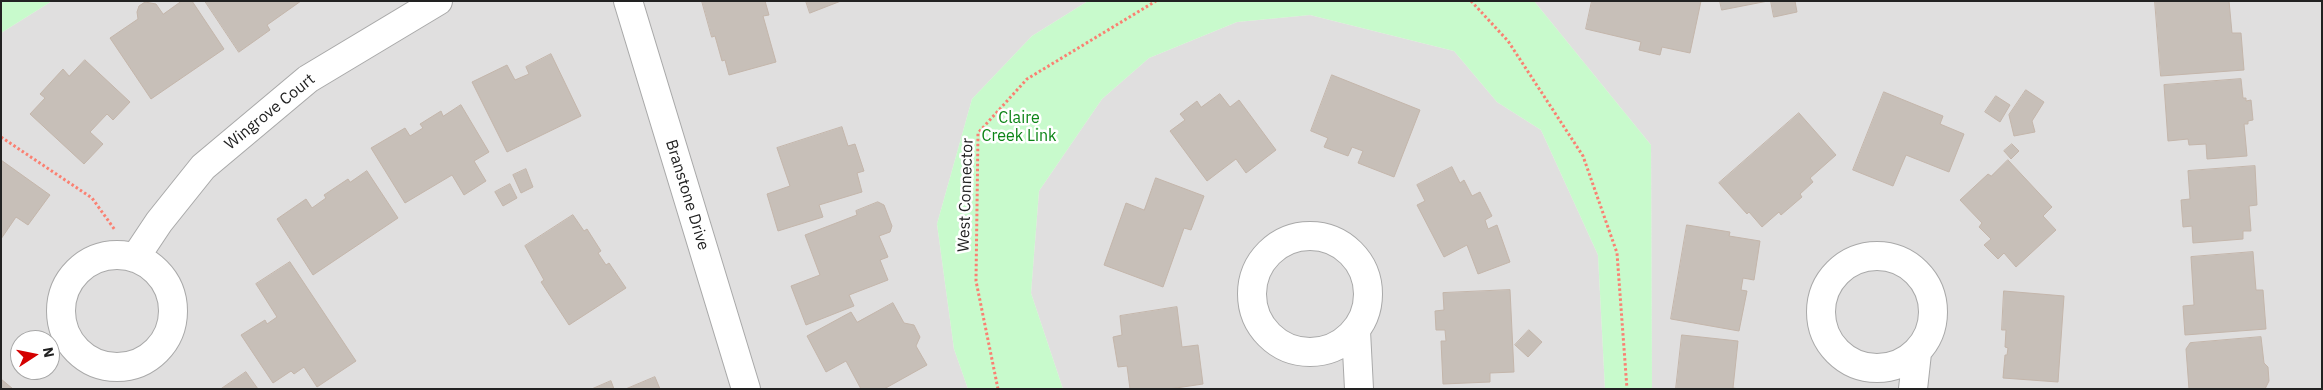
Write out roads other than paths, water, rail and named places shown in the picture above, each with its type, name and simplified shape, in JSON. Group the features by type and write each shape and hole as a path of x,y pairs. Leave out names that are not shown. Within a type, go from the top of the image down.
{"street":[{"name":"Wingrove Court","path":"135,258 159,222 203,167 308,79 438,1"},
{"name":"Branstone Drive","path":"628,1 746,389"},
{"path":"1356,331 1340,344 1328,350 1308,352 1287,348 1270,337 1260,325 1252,306 1252,285 1263,258 1281,242 1307,234 1335,240 1354,255 1365,272 1368,301 1363,321 1356,331 1359,389"},
{"path":"116,255 135,258 154,268 166,283 173,308 171,327 162,345 148,358 130,366 114,368 95,364 76,349 65,331 61,305 67,286 78,270 94,259 116,255"},
{"path":"1913,389 1917,353 1927,340 1933,322 1933,302 1926,284 1917,272 1895,258 1866,257 1842,268 1824,292 1821,311 1824,329 1833,346 1847,360 1858,366 1888,368 1906,361 1917,353"}],"park label":[{"name":"Claire Creek Link","path":"1019,127"}]}
